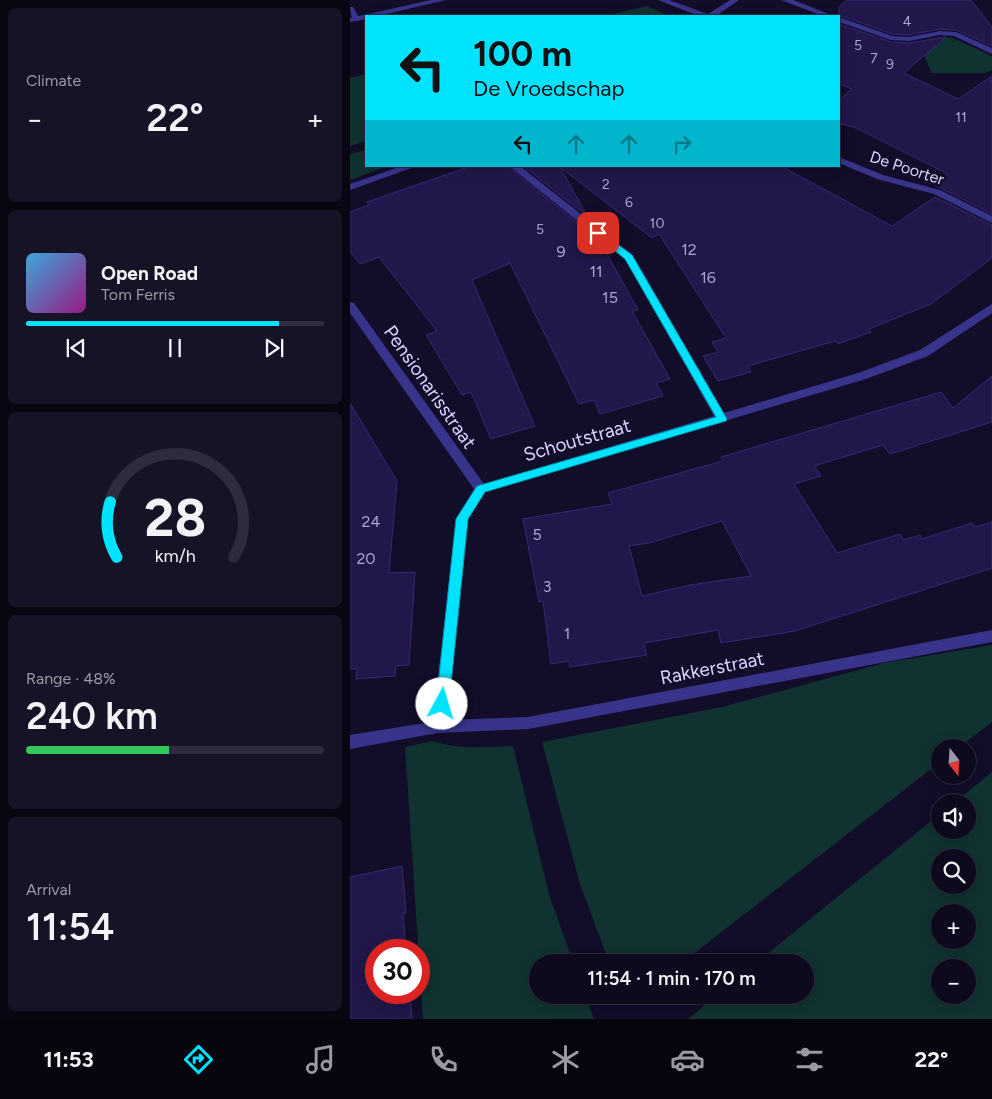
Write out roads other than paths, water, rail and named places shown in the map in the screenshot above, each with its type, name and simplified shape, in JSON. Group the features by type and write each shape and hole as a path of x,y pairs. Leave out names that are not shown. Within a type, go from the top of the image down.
{"street":[{"path":"372,15 442,0"},
{"path":"662,0 703,15"},
{"path":"712,15 735,0"},
{"path":"785,0 827,15"},
{"path":"350,9 353,20"},
{"path":"840,19 891,38 909,39 940,33 956,34 992,51"},
{"path":"950,25 956,34"},
{"name":"De Poorter","path":"840,160 880,178 937,192 992,220"},
{"path":"350,187 409,167"},
{"path":"515,167 629,257 722,419"},
{"name":"Pensionarisstraat","path":"350,305 481,489"},
{"name":"Schoutstraat","path":"481,489 862,376 924,353 974,322 992,308"},
{"path":"350,742 438,726 462,519 481,489"},
{"name":"Rakkerstraat","path":"438,726 528,723 992,636"}]}
